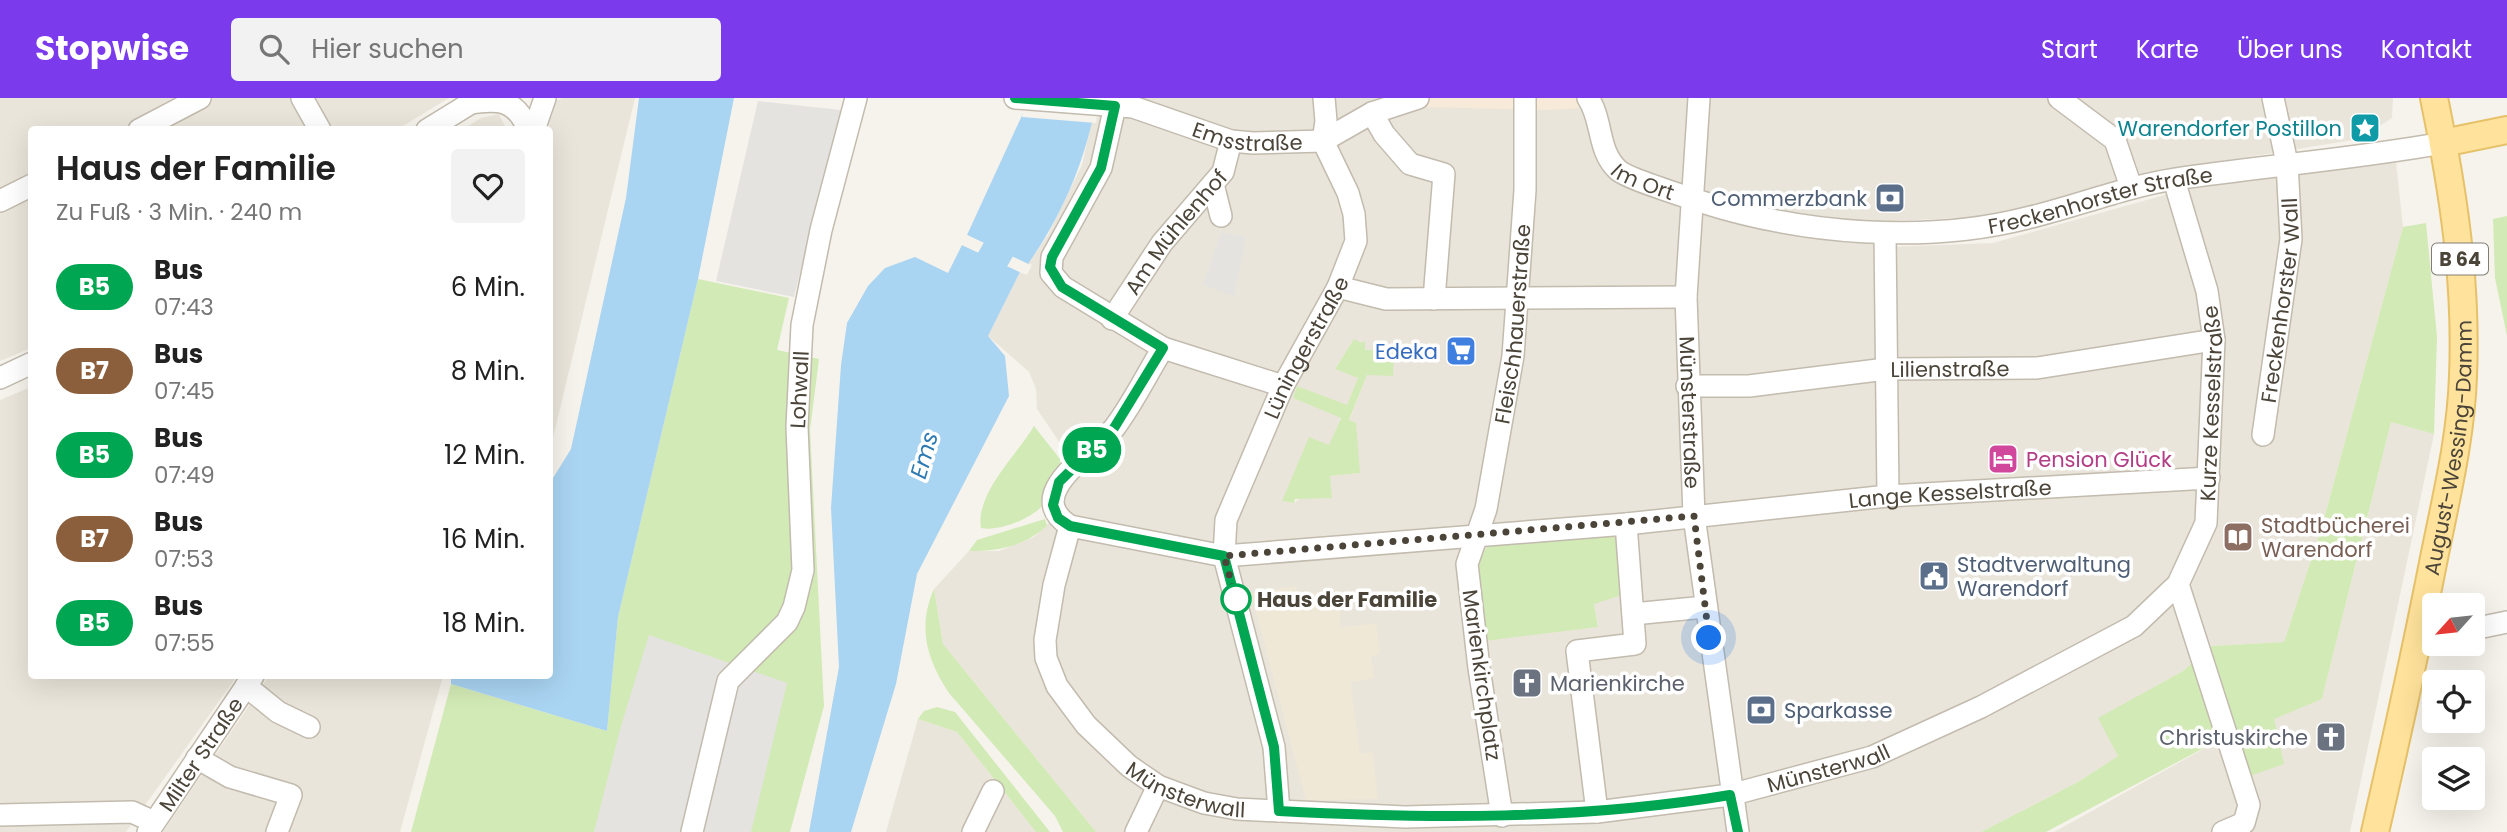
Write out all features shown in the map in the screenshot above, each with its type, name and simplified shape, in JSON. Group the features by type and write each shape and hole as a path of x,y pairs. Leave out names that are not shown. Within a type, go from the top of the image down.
{"main road":[{"name":"B 64","path":"2434,98 2443,143"},
{"name":"Freckenhorster Straße","path":"2443,143 2507,130"},
{"name":"August-Wessing-Damm","path":"2433,593 2459,433 2463,377 2463,287 2443,143"},
{"name":"August-Wessing-Damm","path":"2375,832 2422,648"}],"street":[{"path":"147,126 200,98"},
{"path":"302,98 318,126"},
{"path":"535,126 545,98"},
{"name":"Lohwall","path":"692,832 728,681 787,622 794,607 803,570 797,427 802,325 821,230 856,98"},
{"path":"1323,141 1326,121 1324,98"},
{"name":"Emsstraße","path":"1020,99 1122,104 1231,141 1323,141 1372,113 1418,98"},
{"name":"Münsterstraße","path":"1699,98 1686,297 1696,386 1694,516 1730,795 1738,832"},
{"path":"2059,98 2115,140 2131,187"},
{"name":"Freckenhorster Wall","path":"2263,435 2291,239 2287,163 2273,98"},
{"path":"434,126 474,101 491,100 511,104 519,111 526,126"},
{"name":"Fleischhauerstraße","path":"1476,535 1486,509 1513,356 1525,190 1525,103"},
{"path":"1122,104 1101,168 1052,257 1050,267 1062,287 1163,348 1283,386"},
{"name":"Im Ort","path":"1592,104 1603,147 1619,171 1693,199"},
{"path":"1372,113 1384,134 1410,164 1444,174 1434,299"},
{"name":"Am Mühlenhof","path":"1112,319 1162,243 1223,172 1231,141"},
{"name":"Lüningerstraße","path":"1279,811 1274,747 1224,556 1226,520 1283,386 1338,287 1356,241 1354,214 1348,192 1323,141"},
{"name":"Freckenhorster Straße","path":"1693,199 1743,215 1885,234 1969,229 2026,219 2131,187 2287,163 2376,156 2443,143"},
{"name":"Kurze Kesselstraße","path":"2174,180 2207,291 2214,340 2206,523 2178,584"},
{"path":"1213,184 1221,216"},
{"path":"0,201 28,187"},
{"path":"1885,234 1888,496"},
{"path":"1338,287 1386,299 1686,297"},
{"name":"Lilienstraße","path":"1696,386 1749,386 1886,369 2037,368 2214,340"},
{"path":"1070,526 1058,518 1053,505 1059,482 1114,428 1163,348"},
{"path":"0,378 28,365"},
{"name":"Lange Kesselstraße","path":"1070,526 1224,556 1626,524 1888,496 2209,478"},
{"path":"1597,812 1577,650 1635,645 1626,524"},
{"name":"Münsterwall","path":"1070,526 1047,621 1046,658 1057,686 1086,725 1129,766 1158,786 1204,803 1237,810 1405,817 1502,816 1597,812 1730,795 1872,757 1981,707 2134,626 2178,584"},
{"name":"Marienkirchplatz","path":"1476,535 1467,564 1479,668 1502,816"},
{"path":"2178,584 2249,805 2244,823 2222,832"},
{"path":"1633,614 1705,607"},
{"path":"2485,627 2507,622"},
{"path":"250,681 278,712 309,727"},
{"name":"Milter Straße","path":"151,827 250,681"},
{"path":"197,758 230,778 291,795 278,827"},
{"path":"1136,832 1158,786"},
{"path":"973,832 993,791"},
{"path":"0,815 132,812 151,827"}],"shaded area":[{"path":"0,98 449,98 403,126 28,126 28,349 0,361"},
{"path":"562,98 635,98 553,438 553,126 549,126 556,101"},
{"path":"1097,98 2393,98 2392,118 2360,139 2133,175 2049,204 1985,217 1889,221 1888,247 1993,243 2186,189 2396,162 2403,227 2321,530 2284,642 2212,646 2183,671 2099,718 2118,756 2078,782 1981,832 1096,832 943,644 934,589 969,551 999,551 1034,537 1064,509 1066,490 1079,471 1037,409 1036,389 1029,372 988,336 1020,272 1027,275 1032,265 1028,264 1048,235 1082,165","holes":["1354,340 1365,350 1367,375 1349,421 1359,473 1330,476 1294,503 1283,501 1309,438 1329,446 1341,417 1293,398 1297,386 1347,406 1358,378 1335,368","1477,580 1594,604 1598,626"]},
{"path":"1418,98 1601,98 1602,112 1582,108 1549,110 1418,107"},
{"path":"758,101 841,110 794,297 716,281"},
{"path":"499,114 505,126 468,126 481,118"},
{"path":"1221,232 1246,237 1234,296 1203,285"},
{"path":"28,388 28,679 235,679 126,832 0,832 0,400"},
{"path":"2391,422 2434,434 2350,832 2054,832 2234,732 2322,699"},
{"path":"1296,586 1298,595 1337,590 1341,628 1376,623 1380,654 1371,656 1374,678 1350,682 1360,754 1372,752 1378,799 1306,800 1251,593"},
{"path":"649,635 787,683 751,832 594,832 621,726"},
{"path":"267,679 442,679 400,832 163,832"},
{"path":"918,719 957,732 1036,832 886,832"}],"green space":[{"path":"2507,216 2507,336 2495,278 2493,219"},
{"path":"2426,223 2437,337 2434,434 2391,422 2322,699 2274,719 2284,764 2250,776 2234,732 2046,832 1981,832 2078,782 2118,756 2098,718 2183,671 2212,646 2284,642 2321,530 2403,227"},
{"path":"698,279 789,298 777,350 819,359 810,430 824,706 790,832 411,832 451,684 607,731 618,617"},
{"path":"1354,339 1361,343 1365,341 1365,350 1394,351 1393,376 1367,375 1349,420 1356,423 1360,473 1330,476 1332,498 1295,499 1294,503 1282,501 1309,437 1329,445 1341,418 1293,398 1297,386 1347,405 1358,378 1335,369"},
{"path":"1034,426 1060,459 1044,492 1041,507 1013,524 981,528 984,501 999,474"},
{"path":"1045,519 1047,526 1020,543 991,550 969,551 977,540"},
{"path":"1619,531 1625,594 1594,604 1598,627 1484,641 1477,560 1489,545"},
{"path":"934,589 943,644 1096,832 1063,832 1055,816 941,681 930,656 925,630"},
{"path":"937,707 955,712 1050,832 1036,832 957,732 918,719 924,711"}],"water":[{"path":"639,98 734,98 698,279 618,617 607,731 451,684 451,679 553,679 553,478 571,449 626,198"},
{"path":"1030,98 1097,98 1087,142 1072,184 1052,225 1028,264 967,235"},
{"path":"962,245 1020,272 988,336 1005,356 1009,396 917,574 896,684 851,832 809,832 839,667 831,508 841,365 847,323 868,286 885,268 915,257 948,273"}],"pier":[{"path":"1100,98 1096,123 1022,117 1025,101"},
{"path":"967,235 1032,265 1027,267 965,238"},
{"path":"964,242 1022,269 1024,274 962,245"}],"waterway":[{"name":"Ems","path":"971,297 1020,212"}],"bus line":[{"name":"B5","path":"1015,98 1115,106 1101,168 1052,257 1051,273 1062,287 1163,348 1114,428 1059,482 1053,505 1058,518 1070,526 1224,556 1274,747 1279,811 1405,817 1502,816 1597,812 1661,806 1730,795 1738,832"}],"place":[{"name":"Warendorfer Postillon","path":"2365,128"},
{"name":"Commerzbank","path":"1890,198"},
{"name":"Edeka","path":"1461,351"},
{"name":"Pension Glück","path":"2003,459"},
{"name":"Stadtbücherei Warendorf","path":"2238,537"},
{"name":"Stadtverwaltung Warendorf","path":"1934,576"},
{"name":"Haus der Familie","path":"1236,599"},
{"name":"Marienkirche","path":"1527,683"},
{"name":"Sparkasse","path":"1761,710"},
{"name":"Christuskirche","path":"2331,737"}],"route":[{"path":"1236,599 1224,556 1378,541 1626,524 1694,516 1709,638"}]}
